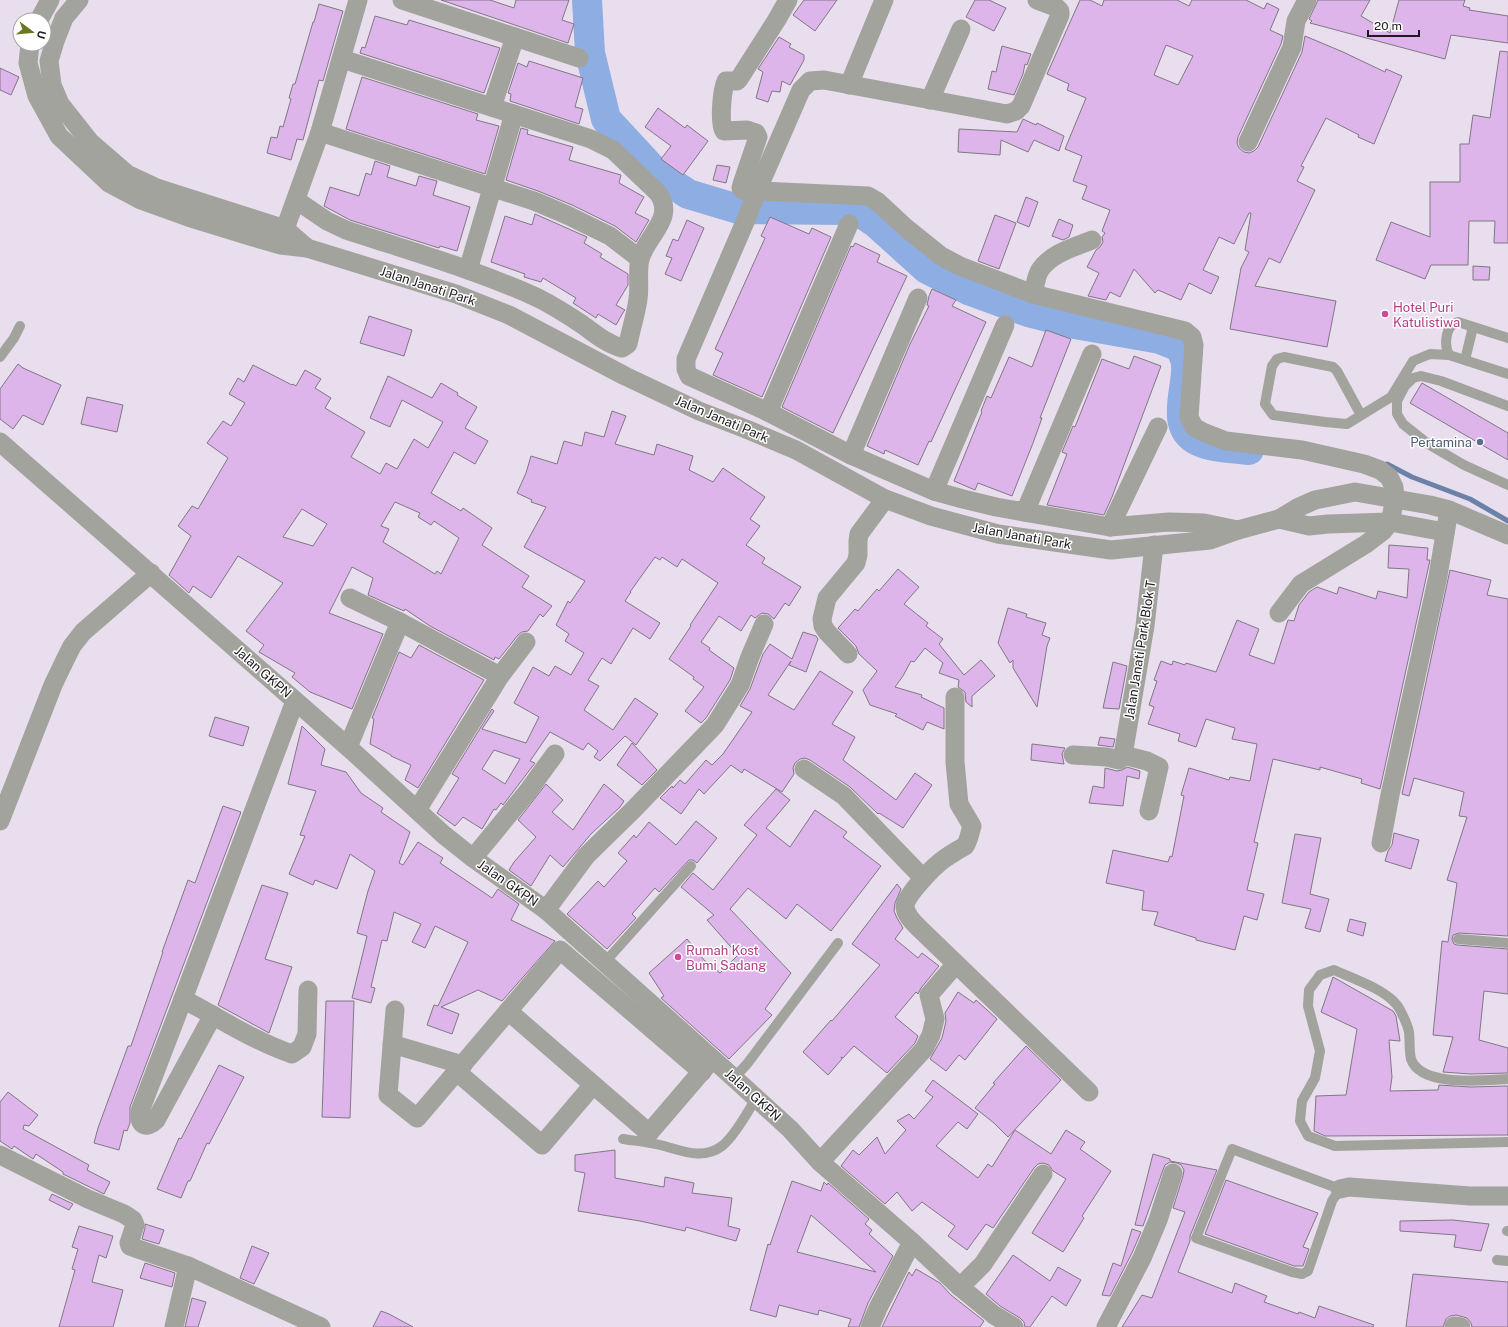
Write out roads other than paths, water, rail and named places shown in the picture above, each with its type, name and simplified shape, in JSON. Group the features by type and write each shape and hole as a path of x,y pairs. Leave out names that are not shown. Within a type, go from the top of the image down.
{"street":[{"path":"43,12 50,0"},
{"path":"79,0 64,18 49,61 52,85 60,104 90,142 127,174 157,188 283,237 320,132 358,0"},
{"path":"402,0 579,58"},
{"path":"753,201 741,188 758,137 756,133 747,130 724,131 721,127 723,89 726,81 737,81 741,77 788,0"},
{"path":"849,85 884,0"},
{"path":"1037,0 1056,8 1060,11 1060,15 1021,106 1016,111 1007,114 824,80 810,82 801,90 686,360 686,369 689,376 768,412 851,455 934,490 996,507 1110,527 1170,522 1204,523 1238,530"},
{"path":"1248,142 1292,47 1296,21 1308,0"},
{"path":"930,100 961,29"},
{"path":"492,107 515,37"},
{"name":"Jalan Janati Park","path":"29,52 28,63 37,96 59,136 109,183 141,200 186,216 283,237 307,248 456,294 509,316 699,411 796,450 885,499 930,516 998,534 1111,550 1210,540 1238,530 1279,519 1297,508 1315,500 1355,492 1449,510 1508,535"},
{"path":"296,200 327,221 346,230 468,270 525,292 556,306 605,341 622,348 628,344 638,299 640,259 648,241 664,216 662,198 658,192 613,150 591,138 342,59"},
{"path":"468,270 514,114"},
{"path":"320,132 534,202 610,236 640,259"},
{"path":"753,201 868,196 878,202 906,228 941,256 960,266 1033,294 1185,332 1192,337 1194,345 1189,417 1194,427 1226,441 1302,450 1364,464 1380,470 1389,477 1394,487 1395,499 1390,522 1383,531 1366,544 1302,584 1279,614"},
{"path":"768,412 849,224"},
{"path":"1033,294 1040,270 1052,258 1071,248 1092,240"},
{"path":"851,455 918,298"},
{"path":"934,490 1006,325"},
{"path":"1025,512 1092,354"},
{"path":"1110,527 1158,427"},
{"name":"Jalan GKPN","path":"0,442 348,747 444,835 473,858 546,910 564,928 605,962 707,1065 734,1078 790,1129 820,1162 912,1242 960,1287 994,1315 1014,1327"},
{"path":"848,654 823,626 822,619 827,598 856,563 859,534 885,499"},
{"path":"1380,843 1438,576 1449,510"},
{"path":"1279,519 1309,526 1390,522 1445,532"},
{"name":"Jalan Janati Park Blok T","path":"1123,755 1145,626 1154,546"},
{"path":"0,821 53,685 72,646 83,632 151,574"},
{"path":"350,598 400,622 500,676"},
{"path":"348,747 400,622"},
{"path":"546,910 586,856 634,809 715,725 740,685 750,656 764,624"},
{"path":"417,810 500,676 526,642"},
{"path":"955,697 955,762 959,804 972,826 968,843 943,859 923,878 907,900 905,907 907,914 920,930 1089,1092"},
{"path":"213,1015 156,1120 151,1125 146,1126 142,1124 139,1118 140,1111 184,999 295,701"},
{"path":"473,858 528,791 555,754"},
{"path":"1073,754 1107,757 1119,760 1123,755 1141,759 1159,767 1149,811"},
{"path":"804,769 844,796 923,878"},
{"path":"395,1010 388,1095 417,1118 460,1068 508,1011 560,950 707,1065 649,1133 508,1011"},
{"path":"820,1162 924,1050 931,1035 935,1019 930,995 956,964"},
{"path":"184,999 269,1045 292,1054 302,1047 307,1034 308,990"},
{"path":"392,1044 460,1068 542,1145 593,1085"},
{"path":"0,1155 88,1199 124,1214 133,1220 135,1224 129,1243 130,1246 188,1266 321,1327"},
{"path":"1106,1327 1142,1258 1158,1220 1173,1173"},
{"path":"960,1287 983,1264 1043,1174"},
{"path":"1340,1189 1349,1187 1470,1196 1508,1196"},
{"path":"870,1327 881,1301 912,1242"},
{"path":"174,1327 188,1266"}],"lane":[{"path":"1448,355 1445,347 1448,330 1454,323 1458,322 1508,338"},
{"path":"0,357 14,338 20,326"},
{"path":"1465,360 1473,327"},
{"path":"1361,415 1337,371 1333,367 1284,357 1277,359 1272,366 1265,404 1273,415 1347,424 1391,397 1413,361 1430,354 1448,355 1508,374"},
{"path":"1508,406 1441,381 1422,376 1413,378 1405,386 1397,401 1397,414 1403,424 1428,444 1464,466 1508,485"},
{"path":"605,962 691,866"},
{"path":"1458,939 1508,943"},
{"path":"734,1078 747,1064 838,943"},
{"path":"1508,1079 1462,1081 1431,1076 1417,1070 1411,1059 1409,1029 1396,1004 1375,988 1334,970 1320,974 1309,990 1308,1006 1320,1051 1315,1078 1302,1101 1300,1121 1308,1136 1335,1146 1508,1142"},
{"path":"623,1139 660,1145 690,1154 710,1152 722,1146 736,1129 756,1098"},
{"path":"1232,1149 1340,1189 1332,1201 1308,1271 1302,1274 1292,1272 1196,1238 1232,1149"},
{"path":"1497,1260 1508,1261"}],"waterway":[{"path":"587,0 590,53 606,119 655,172 688,194 738,209 847,210 859,212 876,223 927,269 968,290 1028,312 1075,324 1160,339 1180,347 1185,358 1186,365 1182,417 1184,426 1189,435 1198,441 1210,445 1249,450"},
{"path":"1387,464 1412,477 1470,499 1508,521"}],"place":[{"name":"Hotel Puri Katulistiwa","path":"1385,314"},
{"name":"Pertamina","path":"1480,442"},
{"name":"Rumah Kost Bumi Sadang","path":"678,957"}]}
